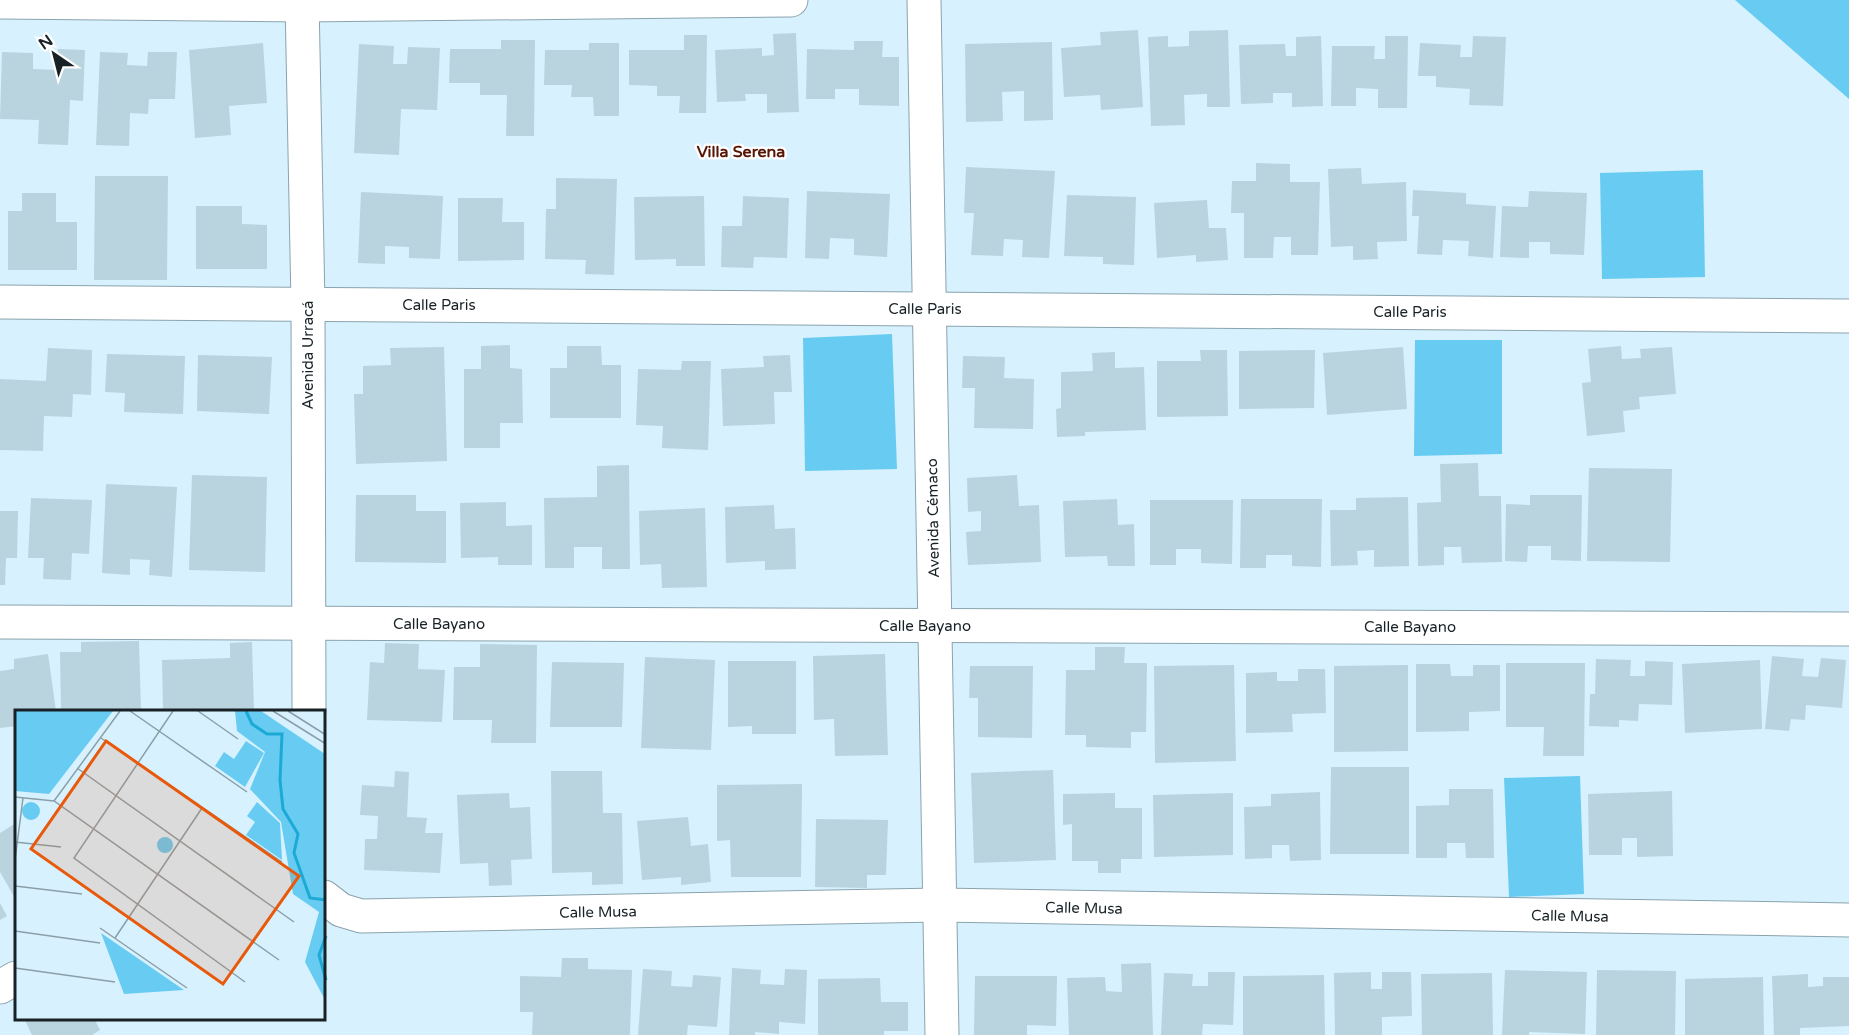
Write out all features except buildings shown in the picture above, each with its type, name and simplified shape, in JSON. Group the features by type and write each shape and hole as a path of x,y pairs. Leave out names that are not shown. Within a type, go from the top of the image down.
{"street":[{"path":"0,2 791,0"},
{"name":"Avenida Cémaco","path":"924,0 942,1035"},
{"name":"Avenida Urracá","path":"302,2 308,304 309,710"},
{"name":"Calle Paris","path":"0,302 1849,316"},
{"name":"Calle Bayano","path":"0,622 1849,629"},
{"name":"Calle Musa","path":"326,899 341,910 361,916 939,905 1849,920"},
{"path":"0,987 15,979"}],"shaded area":[{"path":"1735,0 1849,0 1849,99"},
{"path":"1703,170 1705,277 1602,279 1600,173"},
{"path":"892,334 897,469 805,471 803,338"},
{"path":"1415,340 1502,340 1502,454 1414,456"},
{"path":"1580,776 1584,894 1509,897 1504,778"}],"district":[{"name":"Villa Serena","path":"741,152"}]}
